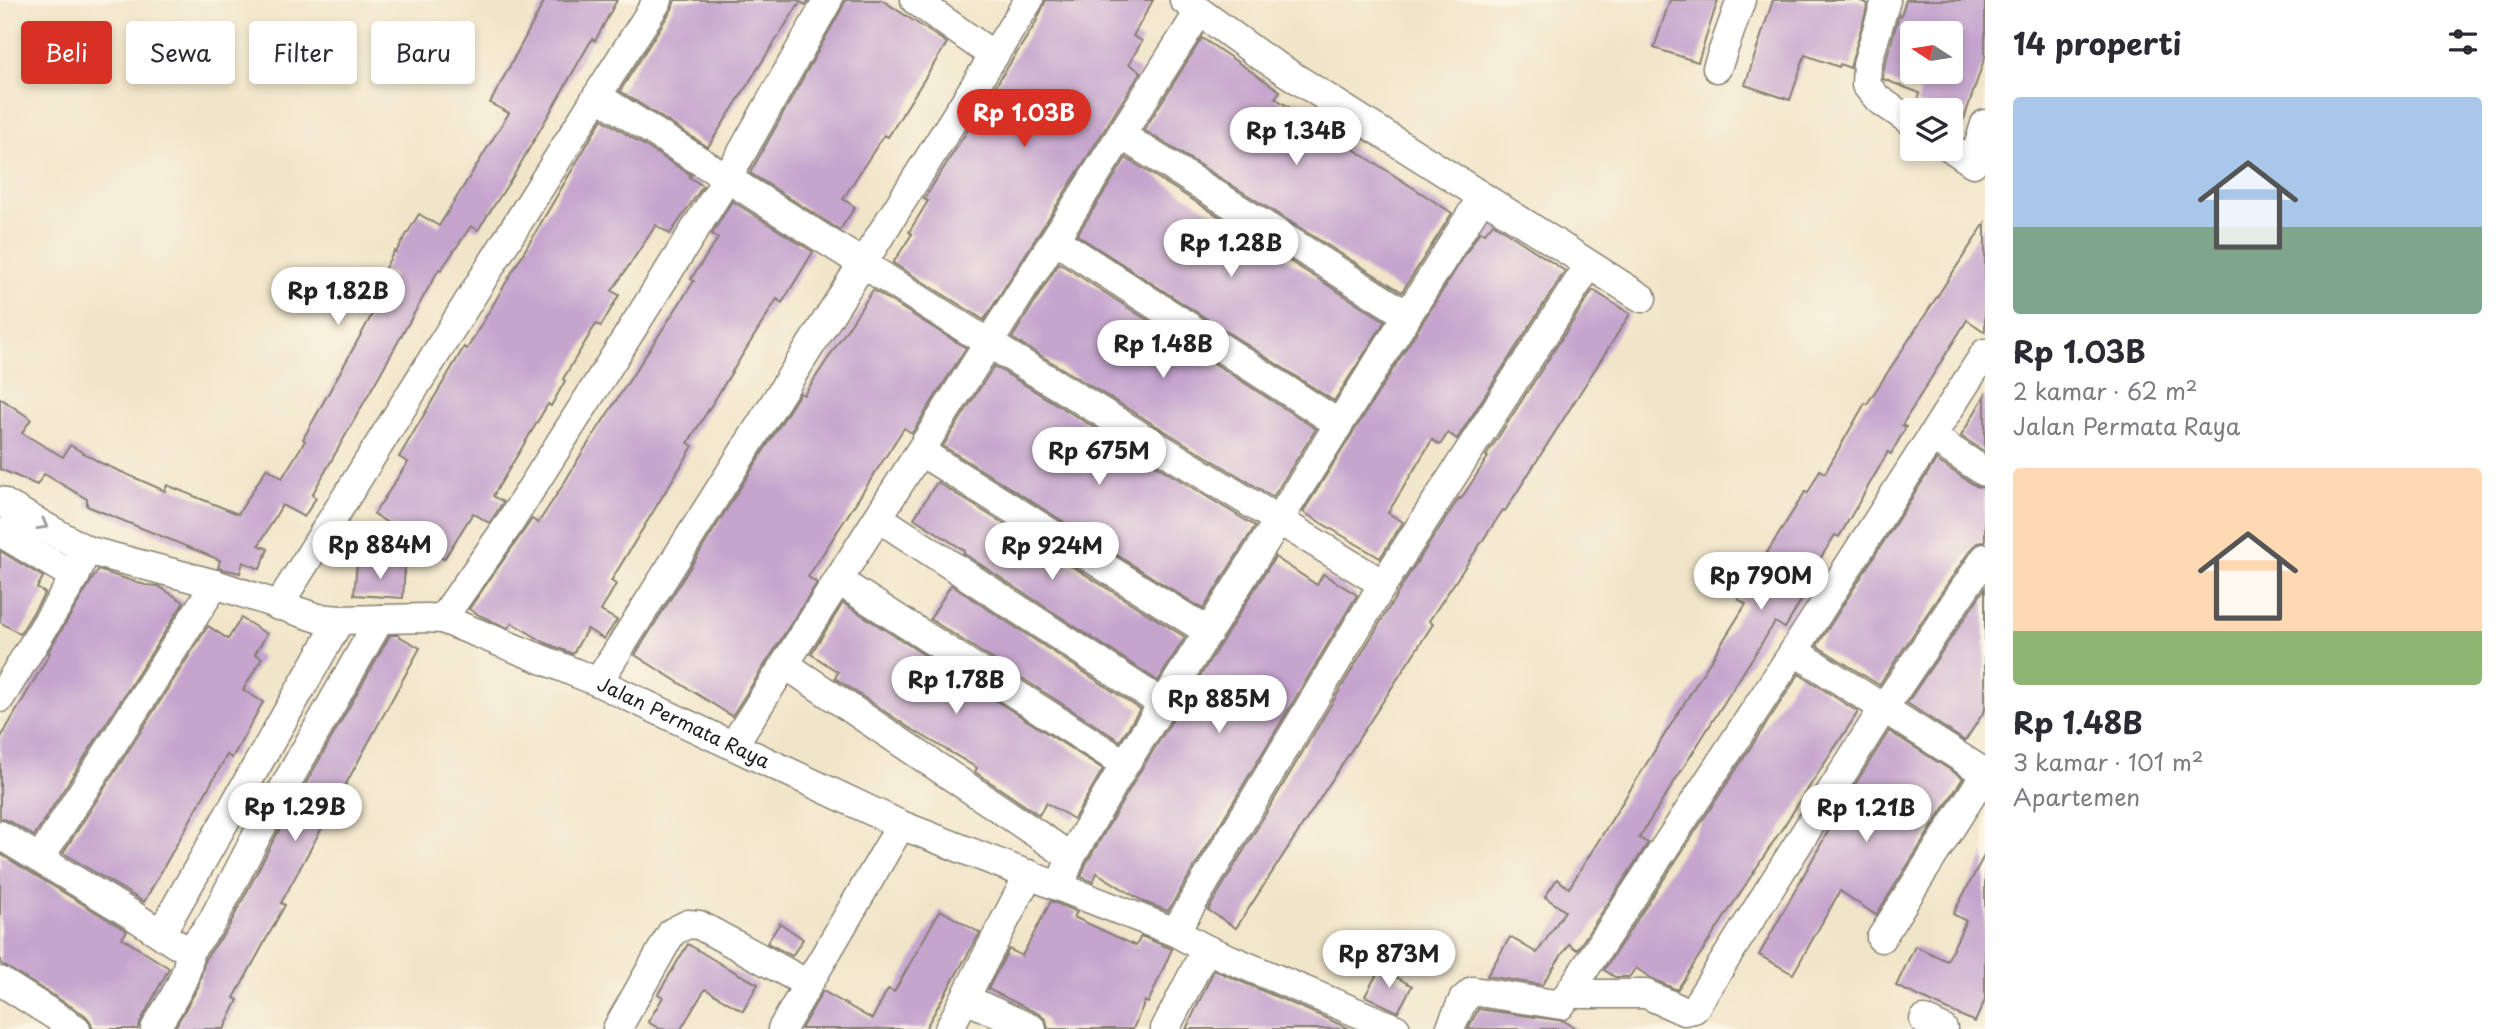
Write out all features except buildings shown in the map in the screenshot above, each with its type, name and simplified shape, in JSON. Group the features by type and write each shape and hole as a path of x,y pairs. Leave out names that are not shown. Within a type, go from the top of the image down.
{"street":[{"path":"278,606 658,0"},
{"path":"442,619 507,527 727,177 828,0"},
{"path":"915,0 994,56"},
{"name":"Jalan Permata Raya","path":"1029,0 598,681 901,825 1175,932 1346,1019 1396,1029"},
{"path":"1717,68 1741,0"},
{"path":"1886,0 1867,64 1866,85 1878,99 1900,114"},
{"path":"734,744 1121,135 1191,6 1258,54 1642,299"},
{"path":"597,96 863,261 990,344 1383,584"},
{"path":"1970,160 1985,124"},
{"path":"1121,135 1407,315"},
{"path":"1060,886 1071,857 1125,764 1482,197"},
{"path":"1055,240 1339,424"},
{"path":"1175,932 1383,584 1589,265"},
{"path":"1450,1029 1463,1000 1473,991 1562,1005 1985,353"},
{"path":"1932,437 1985,471"},
{"path":"921,452 1209,632"},
{"path":"0,500 86,550 215,584 318,618 442,619 598,681"},
{"path":"879,518 1163,704"},
{"path":"0,532 75,577"},
{"path":"2,691 75,577 86,550"},
{"path":"1570,994 1646,994 1684,1011 1694,1009 1883,709 1985,558"},
{"path":"839,581 1125,764"},
{"path":"40,858 215,584"},
{"path":"155,1029 186,973 188,953 212,922 257,835 380,619"},
{"path":"161,933 340,620"},
{"path":"1794,651 1985,774 1881,938"},
{"path":"786,665 1071,857"},
{"path":"782,1029 901,825"},
{"path":"0,835 161,933 188,953"},
{"path":"949,1029 1029,874"},
{"path":"617,1029 672,932 688,924 699,925 808,984"},
{"path":"1164,1029 1206,949"},
{"path":"0,981 76,1029"},
{"path":"966,999 1032,1029"}]}
